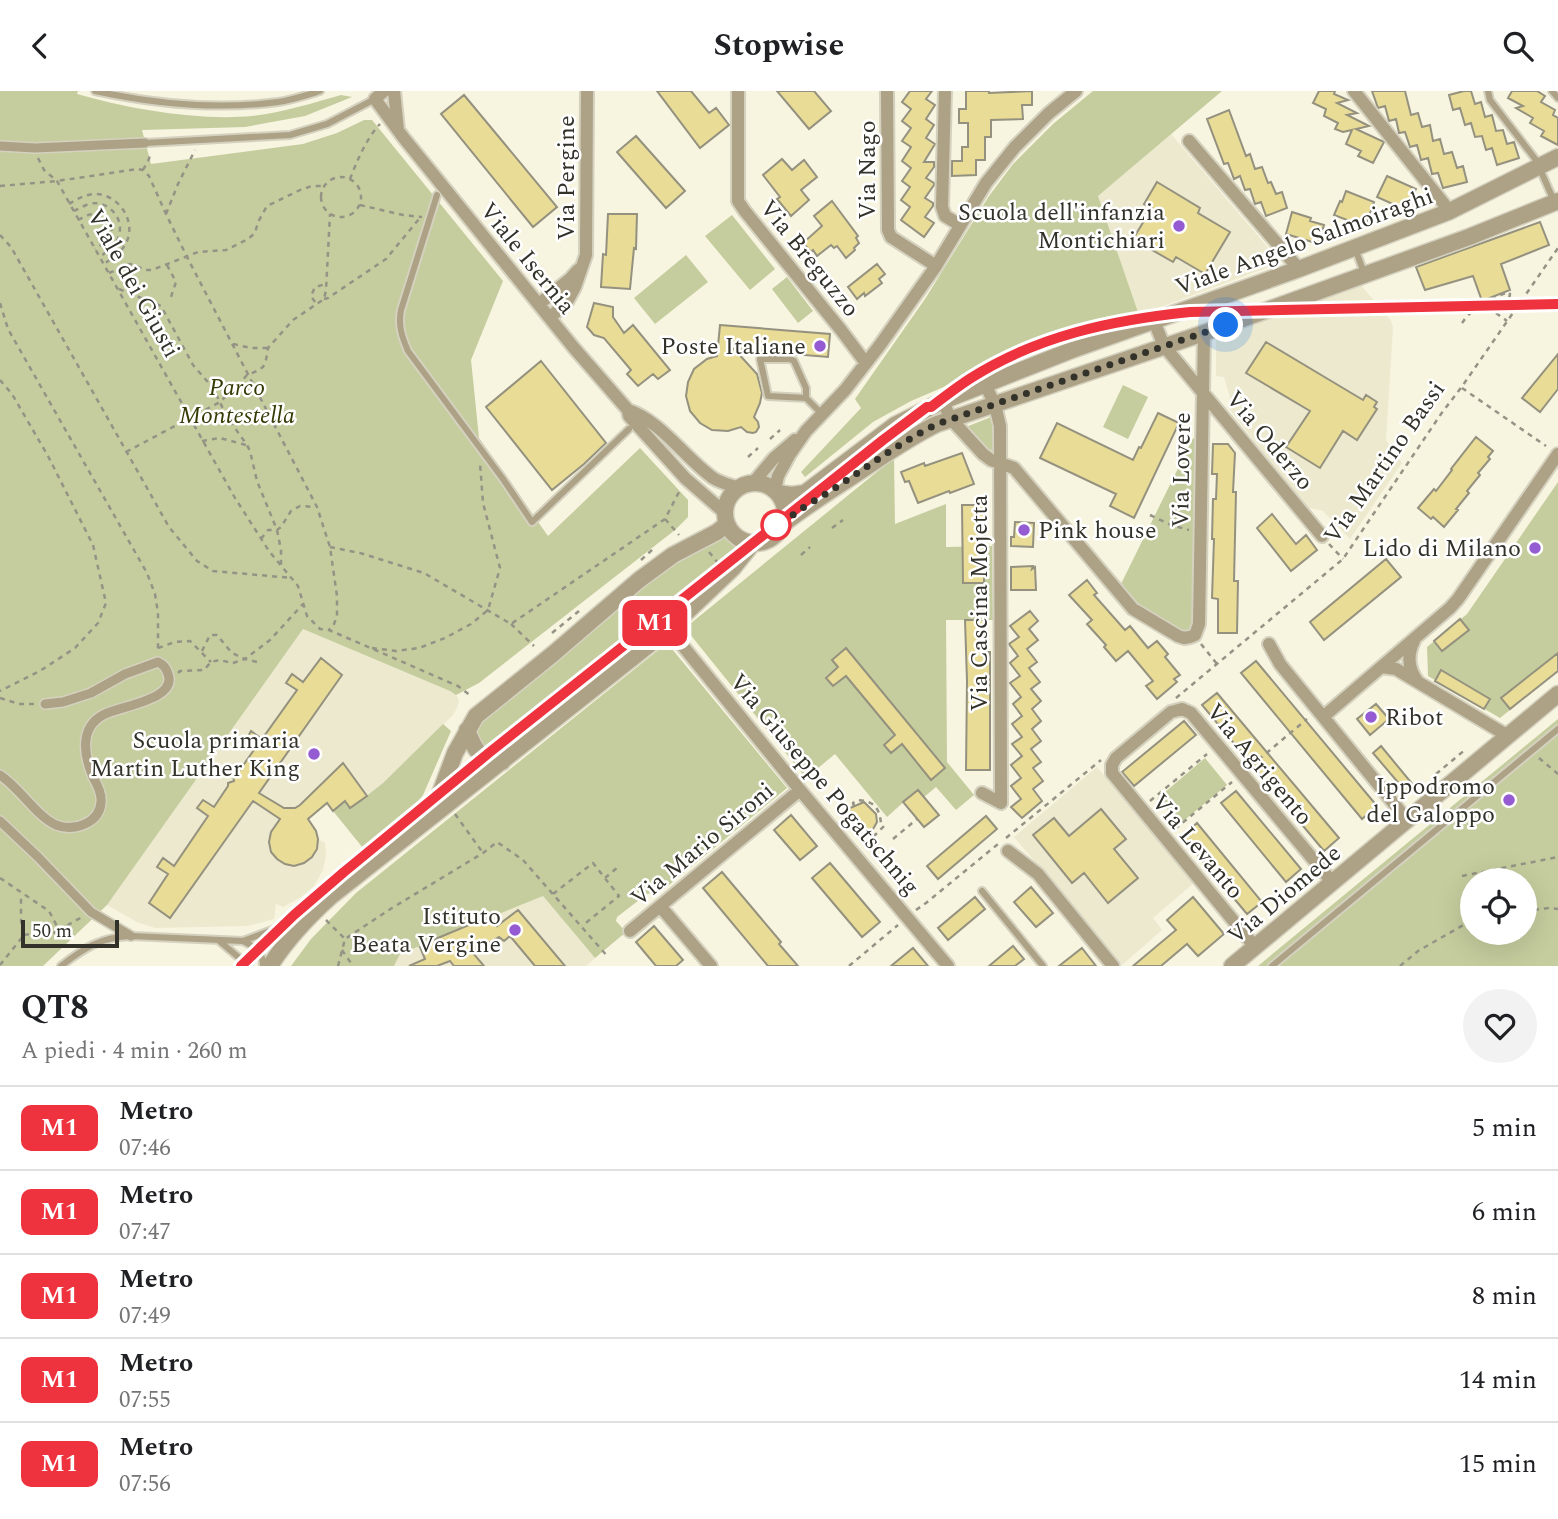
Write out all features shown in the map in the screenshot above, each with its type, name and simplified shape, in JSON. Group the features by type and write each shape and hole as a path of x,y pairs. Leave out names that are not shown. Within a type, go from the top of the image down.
{"street":[{"path":"394,91 398,130"},
{"name":"Via Pergine","path":"550,318 568,300 586,255 587,91"},
{"name":"Via Breguzzo","path":"738,91 738,201 865,362"},
{"name":"Via Nago","path":"887,91 888,230 891,236 936,266"},
{"path":"945,91 942,207 945,216 960,225"},
{"path":"1354,91 1448,212"},
{"path":"776,492 783,465 807,431 845,390 880,345 936,266 986,183 1015,146 1071,93"},
{"name":"Viale Isernia","path":"379,95 398,130 628,410 629,416 685,478 726,518"},
{"path":"1189,141 1298,269"},
{"path":"0,146 35,148 145,143"},
{"name":"Viale Angelo Salmoiraghi","path":"776,492 794,495 805,493 895,425 943,401 1072,350 1355,249 1448,212 1558,157"},
{"path":"783,524 808,504 901,442 950,418 1205,333 1469,237 1556,202"},
{"name":"Via Pergine","path":"539,304 584,265"},
{"name":"Via Lovere","path":"1154,321 1164,345 1203,392 1199,624 1195,635"},
{"name":"Via Oderzo","path":"1205,333 1203,392 1322,536"},
{"name":"Via Cascina Mojetta","path":"982,793 1001,803 1000,426 995,405 985,384"},
{"path":"943,401 950,418 983,454 990,460 1014,468 1133,609 1178,636 1195,635"},
{"name":"Viale Isernia","path":"628,410 657,428 715,479 746,485"},
{"path":"432,815 455,753 476,716 639,580 673,555 716,532 726,518 729,499 807,431"},
{"path":"1317,716 1382,667 1450,608 1558,454"},
{"path":"726,518 737,537 753,543 772,538 779,531 785,517 785,506 776,492 766,485 746,485"},
{"path":"270,966 308,917 330,897 669,629 733,568 753,543"},
{"name":"Via Giuseppe Pogatschnig","path":"669,629 948,966"},
{"path":"1417,637 1411,648 1409,663 1418,682"},
{"path":"1269,644 1317,716 1408,821"},
{"path":"0,775 51,822 63,827 82,825 93,820 102,801 85,747 86,735 92,724 101,716 160,695 169,686 170,679 164,666 158,662 125,674 91,693 64,702 45,704"},
{"path":"1382,667 1396,669 1508,736"},
{"name":"Via Diomede","path":"1232,966 1558,694"},
{"name":"Via Levanto","path":"1178,702 1171,712 1116,758 1111,770 1255,947"},
{"name":"Via Agrigento","path":"1178,702 1191,713 1332,883"},
{"path":"467,730 475,751 485,758 502,762"},
{"name":"Via Mario Sironi","path":"630,930 800,790"},
{"path":"0,821 38,856 91,912 131,936"},
{"path":"1005,846 1038,874 1113,966"},
{"path":"660,906 711,966"}],"lane":[{"path":"95,91 128,99 216,107 280,102 320,91"},
{"path":"1488,91 1490,100 1540,166 1556,202"},
{"path":"1552,91 1558,98"},
{"path":"145,143 290,135 327,124 379,95"},
{"path":"437,195 425,217 401,310 401,333 408,351 532,522 629,429"},
{"path":"1355,249 1365,275"},
{"path":"806,398 806,388 794,361 760,359 768,396 806,398 822,414"},
{"path":"1272,966 1558,729"},
{"path":"982,891 1042,966"},
{"path":"61,966 82,950 115,937 243,941 308,917"},
{"path":"218,940 248,966"},
{"path":"243,941 257,949 263,957 263,966"}],"path":[{"path":"350,179 356,162 374,130 380,125"},
{"path":"166,214 201,140"},
{"name":"Viale dei Giusti","path":"35,148 44,170 57,181 202,441 261,539 298,586 307,616 320,629 329,630 458,686 471,697"},
{"path":"143,170 149,159"},
{"path":"143,170 149,176 231,344 317,507 330,547 337,596 337,616 329,630"},
{"path":"0,186 143,170"},
{"path":"338,177 350,179 360,194 355,212 340,218 330,214 321,199 324,186 338,177"},
{"path":"108,273 130,264 152,270 198,253 226,250 254,233 267,206 300,190 324,186"},
{"path":"69,204 85,196 103,195 112,199 124,211 130,229 128,239 118,254 103,264"},
{"path":"74,212 97,203 109,207 118,219 121,227 118,240 99,257"},
{"path":"359,205 425,217"},
{"path":"79,220 91,213 108,219 112,231 95,250"},
{"path":"324,299 330,214"},
{"path":"126,452 220,402 247,375 263,367 268,348 293,320 386,259 425,217"},
{"path":"0,235 11,247 169,527 197,561 213,571 292,578"},
{"name":"Via Martino Bassi","path":"1178,702 1217,664 1343,559 1558,248"},
{"path":"166,265 176,282 171,297"},
{"path":"316,303 311,296 314,287 326,284"},
{"path":"117,289 161,306 193,365 213,388 227,417 247,445 257,481 277,530 281,565"},
{"path":"1486,310 1486,301 1508,292 1509,298 1503,307 1495,312"},
{"path":"0,303 8,329 147,573 156,594 158,648 175,642 190,641 211,662"},
{"path":"1462,323 1472,311 1477,310 1495,312 1507,321"},
{"path":"231,344 268,348"},
{"path":"0,380 12,394 48,456 93,545 106,603 99,623 75,648 40,671 0,691"},
{"path":"1462,388 1546,446"},
{"path":"770,439 780,431"},
{"path":"202,441 220,438 247,445"},
{"path":"748,457 758,448"},
{"path":"369,648 396,651 419,648 462,629 488,610 500,568 484,502 480,471 481,449"},
{"path":"511,624 665,519 681,488"},
{"path":"261,539 268,530 281,527 291,510 300,506 317,507"},
{"path":"1150,515 1171,525 1194,530"},
{"path":"665,519 679,535"},
{"path":"832,528 843,520"},
{"path":"1322,536 1343,559"},
{"path":"705,546 722,569"},
{"path":"330,547 360,553 424,573 511,624 534,646"},
{"path":"801,555 810,547"},
{"path":"170,679 180,671 204,670 211,662 219,660 233,663 245,659 270,640 303,604"},
{"path":"552,633 581,610"},
{"path":"202,651 210,635 217,635 232,653 261,663"},
{"path":"1195,635 1217,664"},
{"path":"0,698 19,704 45,704"},
{"path":"1246,770 1317,716"},
{"path":"1145,805 1213,749"},
{"path":"1436,774 1466,749"},
{"path":"1531,752 1558,774"},
{"path":"915,911 1005,846 1102,759"},
{"path":"1165,838 1238,777"},
{"path":"854,806 853,803 857,800 864,800 874,805 880,813 884,826 874,836 878,844 870,855"},
{"path":"447,803 483,853"},
{"path":"893,839 917,819"},
{"path":"877,820 881,823"},
{"path":"338,966 345,939 497,842 523,860 608,957"},
{"path":"1502,868 1558,857"},
{"path":"553,894 593,863 619,896 581,926"},
{"path":"605,878 618,867"},
{"path":"0,878 49,911 60,930"},
{"path":"21,894 24,935"},
{"path":"1537,909 1558,909"},
{"path":"0,965 24,935 49,936 91,912"},
{"path":"326,920 345,939"},
{"path":"849,966 903,921"},
{"path":"1400,966 1418,951 1460,927"},
{"path":"342,950 353,966"}],"shaded area":[{"name":"Scuola dell'infanzia Montichiari","path":"1171,134 1276,257 1274,265 1139,315 1098,196"},
{"path":"1360,284 1391,321 1393,328 1386,440 1402,463 1350,539 1323,511 1306,507 1227,406 1231,401 1224,377 1216,376 1216,337"},
{"name":"Scuola primaria Martin Luther King","path":"303,629 450,691 459,701 457,708 383,783 350,808 345,801 333,811 327,804 308,819 318,839 325,843 323,870 314,886 301,897 283,907 276,904 274,919 248,926 155,928 137,922 107,905"},
{"path":"1097,767 1194,883 1153,918 1162,930 1122,965 1014,837"},
{"name":"Istituto Beata Vergine","path":"543,896 595,958 586,966 394,966 400,954"}],"green space":[{"name":"Parco Montestella","path":"0,91 78,91 77,94 141,109 210,117 263,115 341,95 352,97 305,116 245,127 142,130 151,164 303,144 337,133 364,120 372,120 503,281 471,360 479,438 548,536 640,448 688,500 688,517 675,530 479,683 456,695 303,629 107,905 43,966 0,966"},
{"path":"1093,91 1222,91 1098,196 1139,315 981,371 911,401 873,422 805,477 801,472 861,408 855,399 925,299 989,196 1013,164 1053,124"},
{"path":"732,215 775,269 750,290 705,236"},
{"path":"686,255 708,282 655,324 634,298"},
{"path":"787,277 813,311 798,323 772,289"},
{"path":"1123,385 1148,397 1128,439 1103,427"},
{"path":"991,417 994,449 991,450 966,427"},
{"path":"1193,438 1192,625 1184,631 1143,610 1120,586"},
{"path":"894,458 895,524 946,504 946,547 992,546 993,620 946,620 947,762 974,795 956,810 936,787 924,797 917,790 887,817 835,754 806,778 685,628","holes":["847,649 945,768 931,779 902,744 892,753 884,745 895,735 846,676 833,686 826,678 838,667 833,660"]},
{"name":"Lido di Milano","path":"1558,482 1558,671 1500,718 1428,676 1427,647 1467,614"},
{"path":"724,537 740,547 728,564 708,582 503,747 488,749 482,745 476,731 480,719 668,568"},
{"path":"667,643 787,788 663,890 647,894 617,917 616,921 626,932 595,958 543,896 400,954 394,966 291,966 311,939 356,893"},
{"name":"Ippodromo del Galoppo","path":"1558,719 1558,966 1258,966"},
{"path":"443,724 451,731 423,795 363,848 333,811 345,801 351,808 383,783"},
{"path":"1205,758 1227,785 1181,823 1157,799"}],"building":[{"path":"657,91 691,91 709,113 716,108 729,125 700,148"},
{"path":"777,91 814,91 831,111 809,129"},
{"path":"910,91 932,91 926,99 935,105 926,119 934,125 926,138 935,144 924,162 934,162 934,167 926,178 934,185 925,198 933,203 933,206 925,217 934,223 924,237 901,220 910,207 901,200 910,187 902,181 911,168 902,161 911,147 902,141 911,128 902,121 911,109 902,102"},
{"path":"966,91 1032,91 1032,105 1022,105 1023,119 991,120 991,137 985,137 985,160 976,160 976,175 952,176 952,161 962,161 962,147 968,147 968,123 959,123 959,109 966,109"},
{"path":"1319,91 1335,91 1334,94 1348,100 1337,103 1357,113 1347,115 1369,126 1356,129 1384,142 1373,163 1358,156 1361,151 1346,144 1352,130 1343,132 1335,129 1338,123 1324,116 1326,109 1313,103"},
{"path":"1372,91 1405,91 1411,115 1418,113 1422,127 1430,125 1433,141 1440,139 1444,154 1452,152 1457,168 1463,166 1467,182 1443,188 1438,173 1432,174 1428,158 1421,160 1417,145 1410,147 1405,132 1399,133 1396,119 1389,121 1385,106 1378,108"},
{"path":"1471,91 1475,104 1481,102 1485,117 1492,115 1496,131 1503,130 1507,144 1514,142 1519,158 1497,165 1492,148 1486,150 1482,136 1475,137 1471,123 1465,125 1460,108 1453,110 1449,95"},
{"path":"1512,91 1537,91 1545,96 1541,102 1555,110 1553,115 1558,118 1558,145 1541,136 1544,131 1530,123 1533,118 1516,108 1523,106 1508,98"},
{"path":"464,95 557,207 533,227 441,114"},
{"path":"1229,110 1246,156 1250,154 1255,169 1262,167 1276,194 1282,192 1287,208 1266,216 1261,202 1255,204 1250,189 1245,190 1240,176 1234,179 1228,163 1224,164 1207,119"},
{"path":"636,136 685,191 666,208 617,152"},
{"path":"782,159 792,170 804,160 817,177 801,190 809,200 791,216 763,175"},
{"path":"1387,176 1416,189 1406,210 1377,197"},
{"path":"1157,182 1200,208 1198,213 1230,232 1205,274 1176,257 1173,262 1133,239 1152,208 1144,204"},
{"path":"1346,191 1374,202 1365,227 1334,215"},
{"path":"832,201 858,236 856,238 859,243 846,258 837,246 834,248 831,245 817,256 803,243 822,226 814,216"},
{"path":"1292,212 1324,225 1319,244 1286,234"},
{"path":"608,214 637,214 636,249 634,248 630,289 601,287"},
{"path":"1540,222 1549,245 1501,264 1510,290 1482,301 1473,276 1425,290 1416,267"},
{"path":"877,264 885,274 879,279 882,283 857,299 848,287"},
{"path":"594,303 613,307 613,317 624,333 633,325 670,370 658,379 653,374 638,386 627,374 631,370 604,338 594,335 587,327"},
{"path":"720,325 830,334 828,357 734,349 757,374 762,393 754,417 759,427 753,433 741,427 728,431 712,430 700,423 690,411 686,396 688,382 694,369 707,359 717,356"},
{"path":"1266,342 1363,400 1366,395 1377,402 1374,407 1377,409 1357,440 1343,431 1320,468 1286,447 1310,411 1246,373"},
{"path":"1558,354 1558,389 1540,412 1522,398"},
{"path":"541,361 606,443 552,490 486,407"},
{"path":"1158,413 1179,423 1134,518 1110,506 1116,494 1040,458 1057,423 1133,460"},
{"path":"1476,437 1493,451 1478,473 1480,475 1467,491 1469,493 1444,527 1418,508 1434,489 1436,491"},
{"path":"1213,444 1228,444 1235,453 1233,492 1236,492 1234,581 1238,581 1237,633 1218,633 1218,599 1212,598 1213,499 1216,499 1217,474 1212,474"},
{"path":"962,453 974,484 918,503 909,481 905,482 901,472"},
{"path":"962,505 985,505 984,583 963,583"},
{"path":"1272,514 1296,544 1306,535 1317,550 1291,571 1257,528"},
{"name":"Pink house","path":"1015,522 1034,523 1033,547 1011,546"},
{"path":"1386,559 1401,577 1324,640 1310,622"},
{"path":"1033,566 1036,590 1011,590 1011,567"},
{"path":"1087,580 1097,593 1094,595 1125,630 1130,626 1148,648 1157,641 1168,654 1165,657 1180,675 1174,679 1177,682 1157,699 1146,686 1153,681 1128,651 1116,661 1087,624 1092,620 1069,595"},
{"path":"1030,611 1038,621 1029,629 1038,640 1027,649 1037,662 1029,668 1040,682 1031,689 1041,701 1032,709 1041,721 1032,729 1041,741 1031,749 1041,762 1033,768 1043,781 1033,789 1042,801 1022,818 1011,807 1021,799 1011,786 1021,778 1011,765 1022,756 1012,744 1022,737 1012,724 1022,716 1013,704 1021,697 1010,683 1020,676 1010,663 1018,656 1009,644 1019,637 1010,626"},
{"path":"1460,619 1469,630 1442,651 1434,641"},
{"path":"965,620 985,620 986,652 990,652 990,770 966,770"},
{"path":"846,648 945,768 931,780 902,744 891,753 884,745 895,735 846,676 833,686 826,678 838,667 832,660"},
{"path":"1558,653 1558,671 1510,709 1501,698"},
{"path":"321,658 342,675 259,793 284,808 295,808 343,763 367,796 350,808 345,801 333,811 327,803 308,819 316,831 317,849 304,863 294,866 285,864 271,852 271,832 280,819 253,801 170,918 149,903 168,874 157,867 163,858 174,866 208,816 197,808 203,800 214,807 228,783 234,781 233,775 237,774 256,747 246,740 251,731 262,739 297,690 286,683 292,674 303,682"},
{"path":"1256,661 1377,806 1362,819 1241,673"},
{"path":"1441,670 1490,699 1484,709 1435,681"},
{"path":"1217,693 1339,838 1324,851 1202,705"},
{"path":"1376,704 1389,719 1370,735 1357,719"},
{"path":"1184,721 1196,735 1134,786 1122,772"},
{"path":"1381,746 1414,786 1407,793 1373,753"},
{"path":"918,790 939,815 924,827 903,802"},
{"path":"1236,791 1301,869 1286,882 1221,803"},
{"path":"864,802 876,814 877,822 872,831 858,834 845,822 850,808"},
{"path":"1101,809 1126,839 1114,849 1138,878 1108,903 1084,873 1072,883 1033,835 1054,818 1069,836"},
{"path":"791,815 817,846 800,860 774,830"},
{"path":"986,816 997,829 938,879 927,866"},
{"path":"1197,823 1262,902 1247,914 1182,836"},
{"path":"830,863 880,922 862,937 812,878"},
{"path":"722,872 798,966 768,966 703,888"},
{"path":"1031,887 1053,913 1036,927 1014,902"},
{"path":"975,897 985,909 948,940 938,928"},
{"path":"1193,897 1224,934 1198,956 1187,944 1161,966 1133,966 1176,930 1167,920"},
{"path":"518,910 565,966 535,966 510,936 504,941 499,937 472,952 484,966 454,966 450,961 437,966 409,966 425,959 420,947 426,943 483,919 484,921 491,918 497,926"},
{"path":"654,926 683,960 676,966 656,966 636,942"},
{"path":"1013,946 1024,959 1015,966 989,966"},
{"path":"913,948 928,966 891,966"},
{"path":"1082,948 1096,966 1059,966"}],"metro line":[{"name":"M1","path":"241,966 344,872 584,677 883,440 927,407 1006,359 1071,333 1148,316 1229,310 1558,304"}],"place":[{"name":"Scuola dell'infanzia Montichiari","path":"1179,226"},
{"name":"Poste Italiane","path":"820,346"},
{"name":"Pink house","path":"1024,530"},
{"name":"Lido di Milano","path":"1535,548"},
{"name":"Ribot","path":"1371,717"},
{"name":"Scuola primaria Martin Luther King","path":"314,754"},
{"name":"Ippodromo del Galoppo","path":"1509,800"},
{"name":"Istituto Beata Vergine","path":"515,930"}],"route":[{"path":"776,525 780,529 808,504 901,442 950,418 1226,325"}]}
